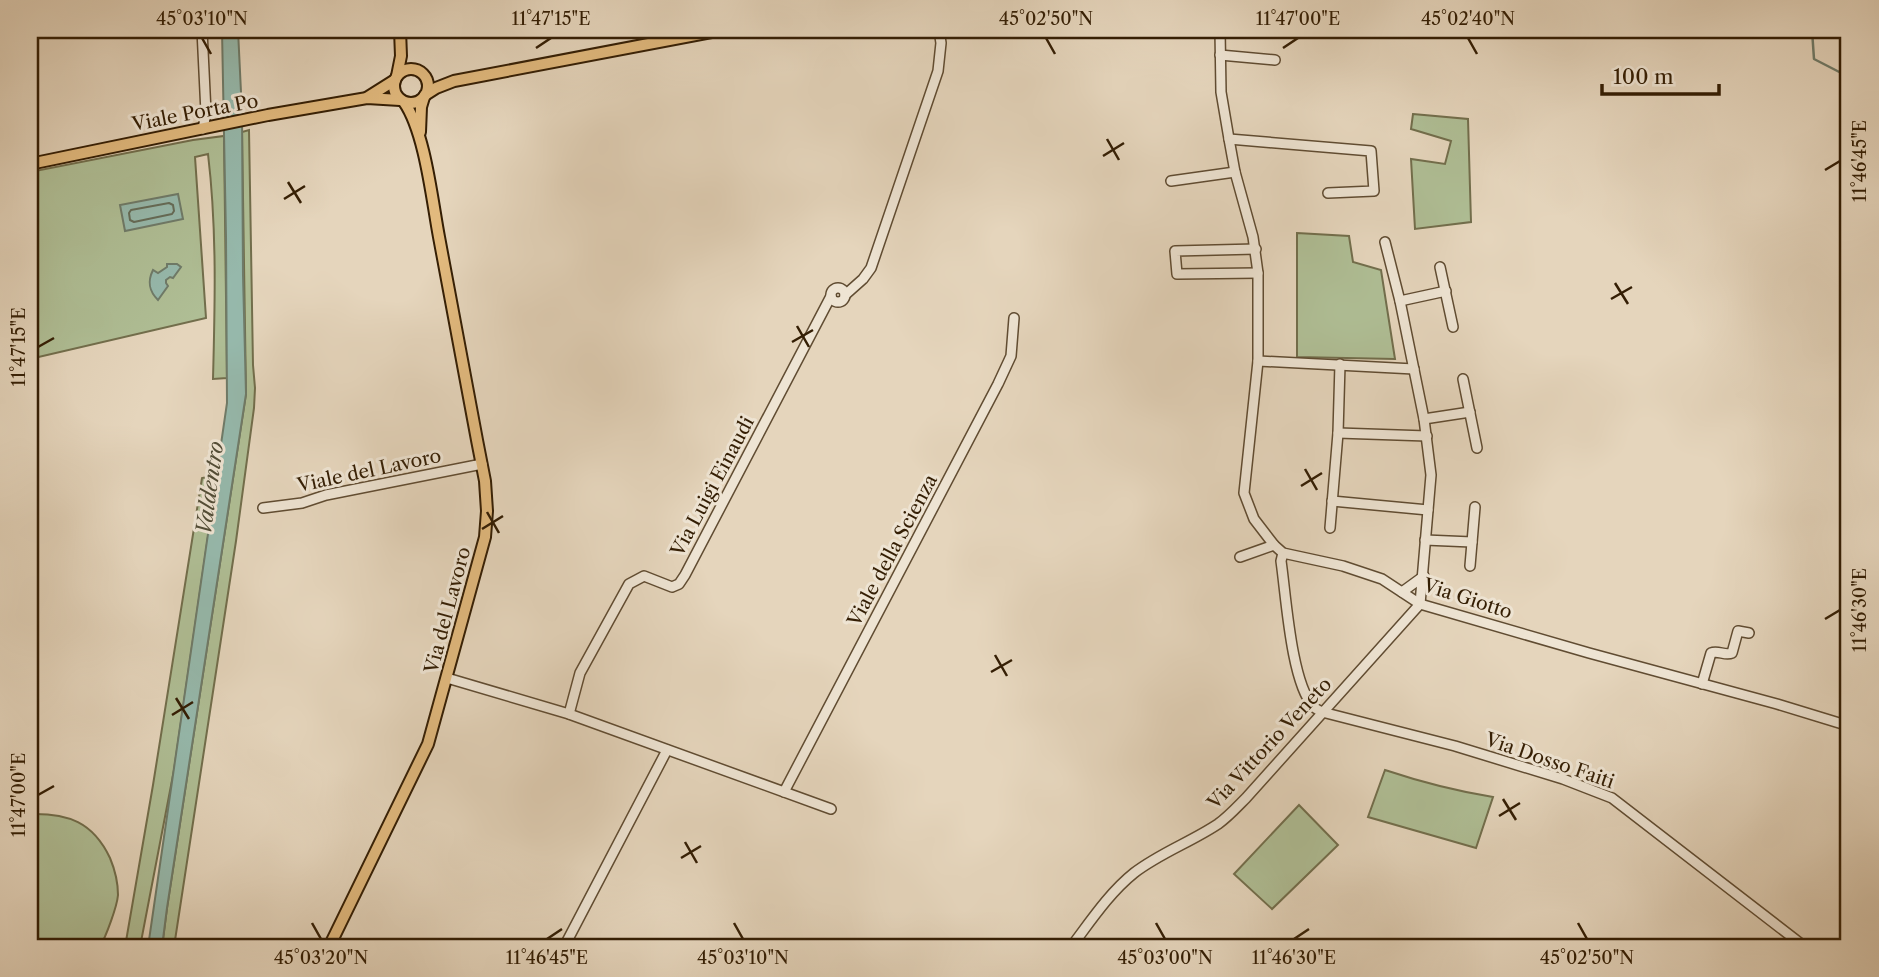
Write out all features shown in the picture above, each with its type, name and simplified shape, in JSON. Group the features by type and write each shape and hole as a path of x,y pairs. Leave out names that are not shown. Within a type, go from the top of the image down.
{"main road":[{"name":"Viale Porta Po","path":"30,164 367,97 414,103 454,80 722,30"},
{"path":"400,34 428,86 421,107 419,138"},
{"path":"400,34 401,56 395,93 415,122 419,138"},
{"name":"Viale Porta Po","path":"367,97 401,72 410,69 436,79 454,80"},
{"name":"Via del Lavoro","path":"329,947 428,744 485,537 487,497 482,464 419,138"}],"street":[{"path":"202,30 206,113 203,129"},
{"path":"664,41 679,30"},
{"name":"Via Luigi Einaudi","path":"569,714 580,673 629,584 644,576 672,587 679,584 831,300 840,301 843,292 854,287 871,268 938,71 939,30"},
{"name":"Via Giotto","path":"1220,30 1221,92 1235,172 1256,249 1258,272 1258,361 1244,493 1254,519 1274,545 1283,552 1343,566 1382,579 1420,604 1849,726"},
{"path":"1220,55 1275,60"},
{"path":"1229,139 1371,151 1374,191 1328,193"},
{"path":"1171,181 1235,172"},
{"path":"1385,242 1424,419 1431,475 1420,604"},
{"path":"1256,249 1175,251 1177,274 1258,272"},
{"path":"1440,267 1453,327"},
{"path":"1400,301 1446,291"},
{"name":"Viale della Scienza","path":"784,792 998,384 1011,356 1014,318"},
{"path":"1258,361 1414,369"},
{"path":"1329,528 1338,433 1340,364"},
{"path":"1463,379 1477,449"},
{"path":"1424,419 1470,412"},
{"path":"1338,433 1427,436"},
{"name":"Viale del Lavoro","path":"263,508 302,503 326,495 482,464"},
{"path":"1332,501 1428,510"},
{"path":"1470,566 1475,507"},
{"path":"1425,540 1472,542"},
{"path":"1240,557 1274,545"},
{"path":"1283,552 1281,561 1294,661 1308,699 1313,707 1322,712"},
{"path":"1402,592 1424,578"},
{"name":"Via Vittorio Veneto","path":"1071,947 1093,917 1133,874 1220,822 1246,799 1420,604"},
{"path":"1702,684 1711,653 1732,653 1738,631 1749,634"},
{"path":"447,678 569,714 831,809"},
{"name":"Via Dosso Faiti","path":"1322,712 1455,746 1563,779 1612,798 1805,947"},
{"path":"564,947 667,750"}],"shaded area":[{"path":"1413,114 1468,119 1471,222 1415,229 1411,159 1445,164 1451,141 1411,129"},
{"path":"249,130 254,408 174,947 162,947 246,394 242,132"},
{"path":"224,136 227,378 213,379 214,238 208,154 195,157 206,318 30,359 30,172"},
{"path":"1297,233 1349,236 1353,262 1381,270 1395,359 1297,357"},
{"path":"217,475 174,770 140,947 125,947 202,478"},
{"path":"1385,770 1439,786 1493,797 1476,848 1368,817"},
{"path":"1299,805 1338,845 1272,909 1234,874"},
{"path":"30,814 56,815 78,822 96,836 110,858 118,895 100,947 30,947"}],"water":[{"path":"222,30 238,30 242,113 246,394 162,947 148,947 227,403"},
{"path":"178,194 183,219 125,231 120,205"},
{"path":"167,264 181,267 173,278 166,280 168,286 158,300 151,290 150,278 153,270 158,273 167,267"}],"waterway":[{"path":"1812,30 1814,59 1849,77"}],"water label":[{"name":"Valdentro","path":"210,488"}]}
